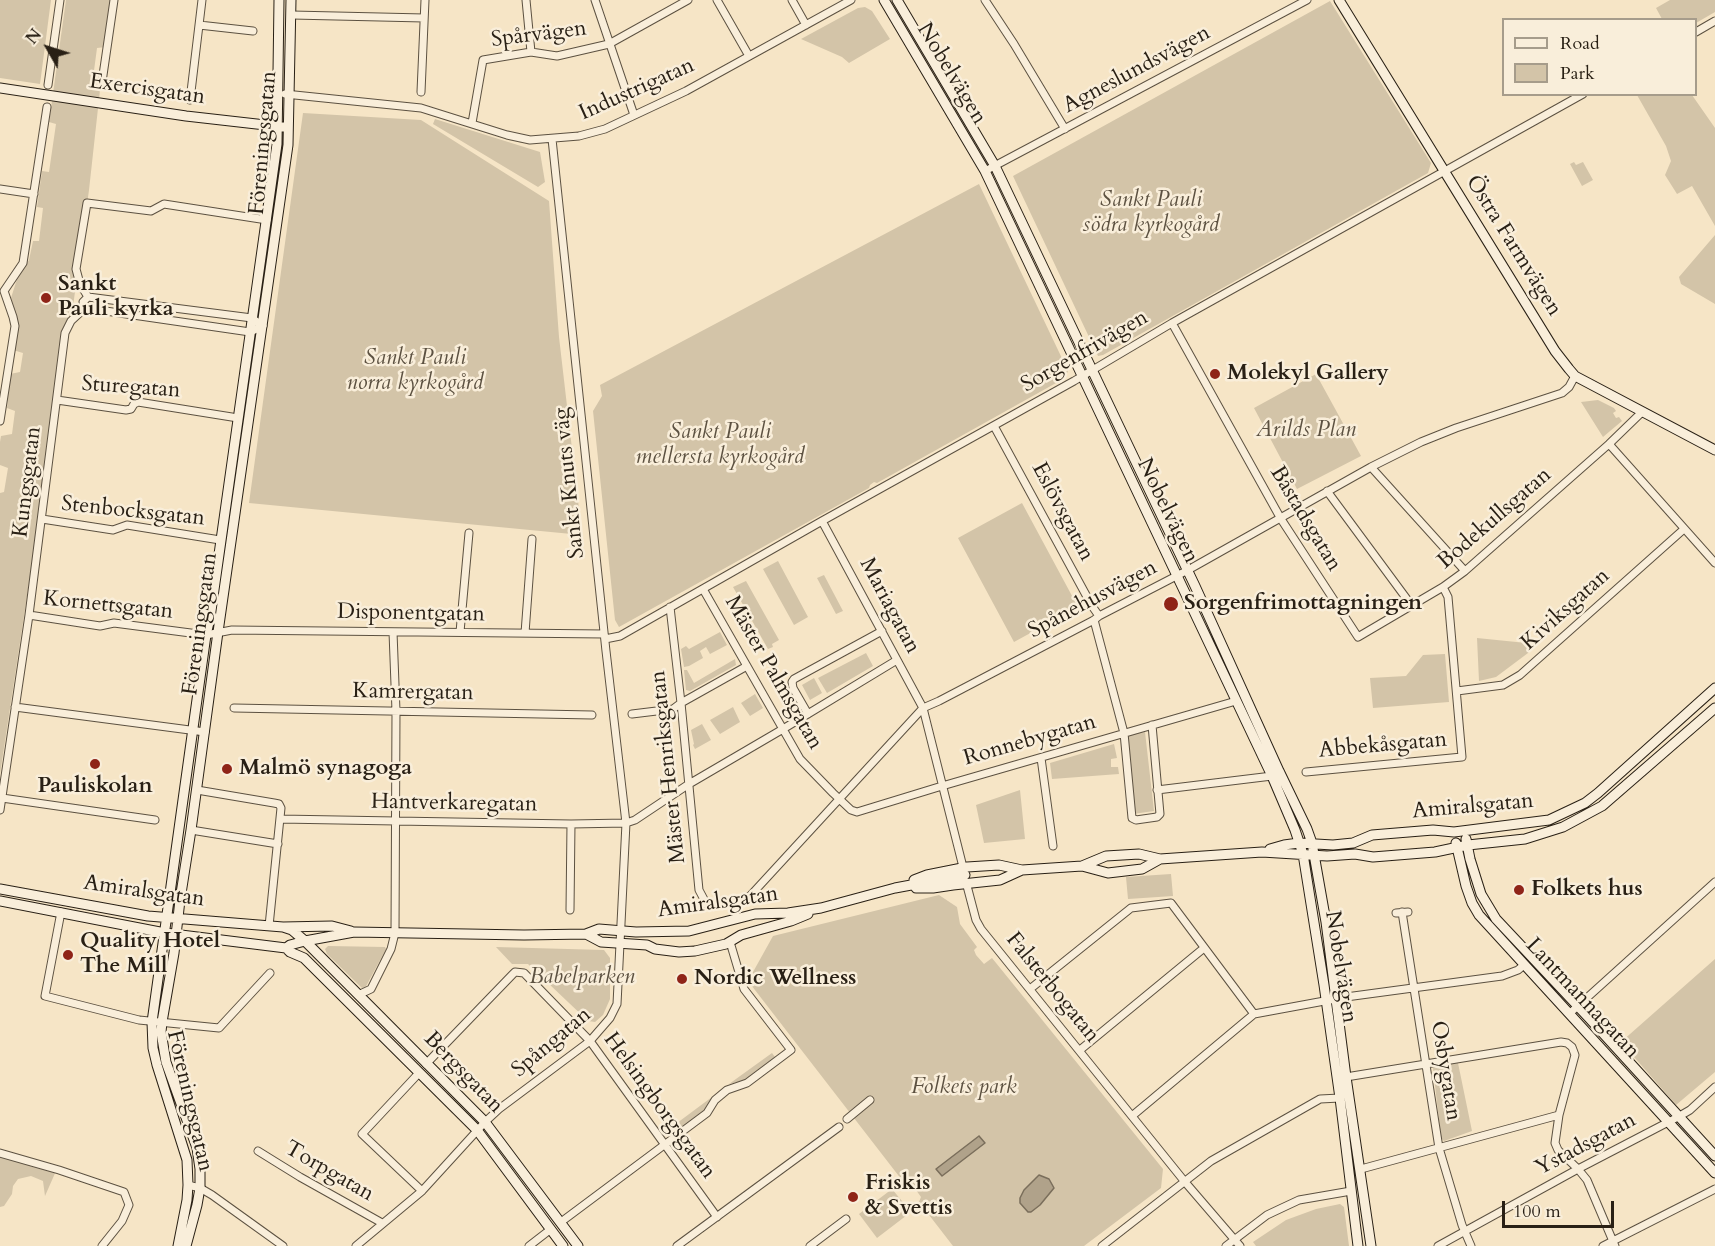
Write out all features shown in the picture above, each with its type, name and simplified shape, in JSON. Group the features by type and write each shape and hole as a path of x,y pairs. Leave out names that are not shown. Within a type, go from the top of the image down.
{"main road":[{"name":"Föreningsgatan","path":"186,1246 200,1188 200,1169 197,1148 166,1062 157,1022 165,933 206,635 278,144 279,0"},
{"name":"Föreningsgatan","path":"178,1246 185,1215 188,1185 187,1160 153,1048 176,934 288,145 291,0"},
{"name":"Nobelvägen","path":"884,0 985,171 1272,777 1299,843 1346,1077 1371,1246"},
{"name":"Nobelvägen","path":"897,0 995,166 1188,570 1307,829 1312,843 1326,922 1340,1098 1358,1246"},
{"name":"Östra Farmvägen","path":"1339,0 1555,351 1575,376 1715,450"},
{"name":"Exercisgatan","path":"0,88 186,116 289,128"},
{"name":"Amiralsgatan","path":"1262,852 1299,843 1353,843 1372,835 1433,830 1459,831 1549,820 1584,803 1715,688"},
{"name":"Amiralsgatan","path":"895,888 933,888 999,864 1022,870 1082,866 1106,856 1139,854 1160,859 1262,852 1327,856 1355,854 1373,858 1525,839 1549,832 1602,806 1715,708"},
{"name":"Lantmannagatan","path":"1459,831 1468,845 1470,860 1481,894 1493,914 1715,1156"},
{"name":"Lantmannagatan","path":"1459,831 1457,847 1466,886 1472,903 1486,923 1715,1173"},
{"name":"Amiralsgatan","path":"1082,866 1108,873 1142,869 1160,859"},
{"name":"Amiralsgatan","path":"0,901 165,933 286,948 305,941 354,932 524,935 586,934 599,929 689,931 755,914 788,914 820,908 895,888 927,875 965,875 1000,880 1022,870"},
{"name":"Amiralsgatan","path":"0,889 148,916 283,927 332,926 354,932"},
{"name":"Amiralsgatan","path":"586,934 601,942 647,945 655,949 679,952 712,948 730,942 741,935 791,921 820,908"},
{"name":"Amiralsgatan","path":"283,927 292,930 305,941"},
{"name":"Bergsgatan","path":"305,941 485,1122 578,1246"},
{"name":"Bergsgatan","path":"286,948 304,958 477,1130 563,1246"}],"street":[{"path":"48,85 60,0"},
{"path":"102,81 114,0"},
{"path":"190,99 202,0"},
{"path":"421,92 425,0"},
{"path":"526,0 531,52"},
{"path":"595,0 634,115"},
{"name":"Spårvägen","path":"472,123 483,60 531,52 557,56 609,44 688,0"},
{"path":"717,0 748,56"},
{"path":"792,0 806,25"},
{"name":"Industrigatan","path":"279,93 421,108 530,140 579,136 596,131 686,91 851,0"},
{"path":"985,0 1065,129"},
{"name":"Agneslundsvägen","path":"985,171 1306,0"},
{"path":"292,15 424,18"},
{"path":"1697,31 1715,21"},
{"path":"199,25 253,31"},
{"name":"Sorgenfrivägen","path":"605,636 620,636 1172,323 1579,96"},
{"name":"Kungsgatan","path":"0,421 15,326 2,291 23,263 47,107"},
{"name":"Sankt Knuts väg","path":"552,139 626,823 623,913 620,930"},
{"path":"0,189 34,194"},
{"path":"88,297 80,284 76,269 87,203 152,211 164,204 267,220"},
{"path":"88,297 252,318 263,326 250,333 85,308 83,302 88,297"},
{"name":"Kungsgatan","path":"0,810 29,615 65,333 71,321 85,308"},
{"name":"Båstadsgatan","path":"1172,323 1281,519 1358,637"},
{"name":"Spånehusvägen","path":"744,900 923,708 1188,570 1371,467 1421,442 1456,428 1562,393 1569,387 1575,376"},
{"name":"Sturegatan","path":"57,400 126,410 131,409 138,402 238,418"},
{"name":"Bodekullsgatan","path":"1358,637 1465,572 1642,412"},
{"name":"Eslövsgatan","path":"994,426 1096,618 1124,733 1132,818 1136,820 1157,817 1160,814 1157,790"},
{"path":"1609,444 1715,563"},
{"path":"1371,467 1465,572"},
{"path":"1327,491 1412,606"},
{"name":"Stenbocksgatan","path":"42,519 113,530 127,525 220,540"},
{"name":"Mariagatan","path":"822,521 923,708"},
{"name":"Kiviksgatan","path":"1457,691 1503,685 1520,675 1684,529"},
{"path":"460,632 469,533"},
{"path":"525,633 532,539"},
{"path":"1443,587 1448,597 1457,691"},
{"name":"Mäster Palmsgatan","path":"703,589 804,764 839,799"},
{"name":"Mäster Henriksgatan","path":"670,607 675,622 699,890 707,905"},
{"name":"Kornettsgatan","path":"29,615 100,626 114,623 206,635 218,632"},
{"name":"Disponentgatan","path":"218,632 232,630 460,632 605,636"},
{"path":"358,994 371,989 391,949 395,933 396,711 393,632"},
{"path":"808,714 793,688 794,679 882,632"},
{"path":"626,823 897,660"},
{"path":"632,714 673,709 747,666"},
{"name":"Abbekåsgatan","path":"1306,772 1462,757 1457,691"},
{"name":"Ronnebygatan","path":"839,799 856,812 1236,701"},
{"path":"15,707 205,732"},
{"name":"Kamrergatan","path":"234,708 592,715"},
{"name":"Falsterbogatan","path":"923,708 976,920 981,929 1185,1182 1240,1246"},
{"path":"1152,725 1157,790 1272,777"},
{"path":"1041,758 1053,846"},
{"path":"197,790 279,804 281,808 269,926"},
{"path":"2,798 155,820"},
{"name":"Hantverkaregatan","path":"280,819 626,823"},
{"path":"570,910 571,824"},
{"path":"191,830 278,844"},
{"path":"1569,1014 1715,882"},
{"path":"1030,988 1131,908 1171,903 1254,1014"},
{"name":"Amiralsgatan","path":"60,912 45,996 139,1020 157,1022"},
{"name":"Osbygatan","path":"1402,912 1439,1148 1464,1232 1471,1246"},
{"name":"Spångatan","path":"356,1246 422,1191 499,1109 590,1041 610,1018 617,1004 620,930"},
{"path":"561,1222 707,1113 715,1100 727,1090 747,1083 792,1050 744,988 730,942"},
{"path":"1080,1050 1204,948"},
{"path":"1132,1116 1254,1014 1331,999 1502,976 1524,965"},
{"name":"Helsingborgsgatan","path":"426,1064 512,975 518,972 524,973 590,1041 717,1217"},
{"path":"157,1022 219,1028 270,973"},
{"path":"1346,1077 1561,1042 1567,1043 1572,1047 1575,1055 1558,1115 1555,1143 1558,1150 1587,1180 1614,1244"},
{"path":"419,1073 362,1134 422,1191"},
{"name":"Ystadsgatan","path":"1438,1246 1678,1117 1690,1110 1715,1087"},
{"path":"1102,1246 1211,1161 1320,1099 1340,1098"},
{"path":"847,1119 870,1100"},
{"path":"1360,1169 1558,1115"},
{"path":"683,1244 839,1127"},
{"name":"Torpgatan","path":"258,1151 300,1178 382,1223"},
{"path":"0,1153 124,1191 129,1205 122,1221 102,1246"},
{"path":"188,1185 200,1188 283,1246"},
{"path":"1603,1246 1614,1244 1715,1189"},
{"path":"1226,1246 1267,1215 1299,1200 1351,1191"},
{"path":"810,1246 846,1219"},
{"path":"529,1246 551,1229"}],"green space":[{"path":"0,0 51,0 40,84 0,78"},
{"path":"66,0 112,0 106,47 97,48 93,78 101,81 89,190 71,321 61,344 36,537 0,774 0,493 4,492 8,468 0,465 0,442 1,436 12,434 15,411 7,408 10,374 20,372 23,353 13,350 17,327 11,298 17,279 29,260 33,241 39,241 43,208 37,207 42,171 49,172 56,124 49,122"},
{"path":"1670,0 1715,0 1715,12 1697,22 1697,18 1661,18 1656,8"},
{"name":"Sankt Pauli södra kyrkogård","path":"1330,1 1431,163 1428,173 1098,356 1013,176"},
{"path":"865,7 872,11 890,39 849,63 842,57 801,39 858,8"},
{"path":"1638,96 1693,96 1715,128 1715,226 1692,186 1677,194 1665,175 1671,161 1666,146"},
{"name":"Sankt Pauli norra kyrkogård","path":"303,113 421,120 549,201 559,337 582,535 249,503"},
{"path":"435,119 540,152 545,182 538,187 433,124"},
{"path":"1574,162 1576,165 1583,162 1593,180 1582,186 1570,164"},
{"name":"Sankt Pauli mellersta kyrkogård","path":"979,184 1068,371 1065,378 877,483 874,482 869,488 619,627 615,620 593,411 602,396 600,385"},
{"path":"1715,235 1715,304 1681,284 1679,277"},
{"name":"Arilds Plan","path":"1316,374 1361,456 1297,489 1254,408"},
{"path":"1598,400 1614,408 1616,411 1613,413 1616,418 1619,417 1622,421 1603,437 1581,402"},
{"path":"1022,503 1078,607 1014,642 958,538"},
{"path":"778,561 808,617 794,625 763,569"},
{"path":"824,575 843,611 836,614 817,578"},
{"path":"746,581 779,640 768,649 733,587"},
{"path":"720,632 727,645 710,654 706,647 700,651 703,658 684,667 681,649 686,646 689,649"},
{"path":"1477,638 1536,644 1532,650 1496,677 1479,681"},
{"path":"866,653 873,666 827,693 818,678"},
{"path":"1445,654 1449,702 1373,708 1370,678 1406,676 1423,655"},
{"path":"735,659 736,665 690,691 686,690 684,670 687,670 694,683"},
{"path":"814,678 822,693 810,700 802,685"},
{"path":"755,694 763,708 750,716 741,703"},
{"path":"733,707 740,722 720,734 710,720"},
{"path":"702,724 711,740 695,749 691,730"},
{"path":"1145,732 1154,811 1133,814 1124,735"},
{"path":"1114,744 1117,758 1111,759 1111,767 1118,767 1119,774 1052,779 1050,763"},
{"path":"1020,790 1025,839 984,843 976,805"},
{"path":"1171,874 1173,896 1128,899 1126,877"},
{"name":"Folkets park","path":"939,895 957,907 960,924 977,947 974,950 976,955 984,964 992,958 1163,1169 1161,1188 1084,1246 953,1246 919,1202 921,1197 911,1183 905,1184 748,981 773,936"},
{"path":"328,946 385,947 386,949 364,990 327,954 325,949"},
{"name":"Babelparken","path":"496,947 604,950 610,958 610,999 603,1015 595,1022 588,1021 528,964 512,964"},
{"path":"1715,959 1715,1072 1676,1105 1621,1042"},
{"path":"772,1053 775,1057 746,1080 729,1084"},
{"path":"1458,1063 1472,1131 1444,1141 1441,1138 1433,1068"},
{"path":"712,1097 707,1108 673,1134 669,1129"},
{"path":"0,1156 56,1171 45,1196 43,1181 31,1176 18,1179 13,1186 12,1194 4,1206 0,1207"},
{"path":"892,1189 911,1212 877,1238 859,1214"},
{"path":"1340,1204 1344,1207 1349,1246 1256,1246 1253,1242 1286,1220 1316,1209"}],"shaded area":[{"path":"979,1136 985,1143 942,1176 936,1169"},
{"path":"1039,1175 1049,1179 1054,1188 1040,1205 1028,1212 1020,1203 1020,1198 1024,1190"}],"place":[{"name":"Sankt Pauli kyrka","path":"46,298"},
{"name":"Molekyl Gallery","path":"1215,374"},
{"name":"Sorgenfrimottagningen","path":"1171,604"},
{"name":"Pauliskolan","path":"95,764"},
{"name":"Malmö synagoga","path":"227,769"},
{"name":"Folkets hus","path":"1519,890"},
{"name":"Quality Hotel The Mill","path":"68,955"},
{"name":"Nordic Wellness","path":"682,979"},
{"name":"Friskis & Svettis","path":"853,1197"}]}
